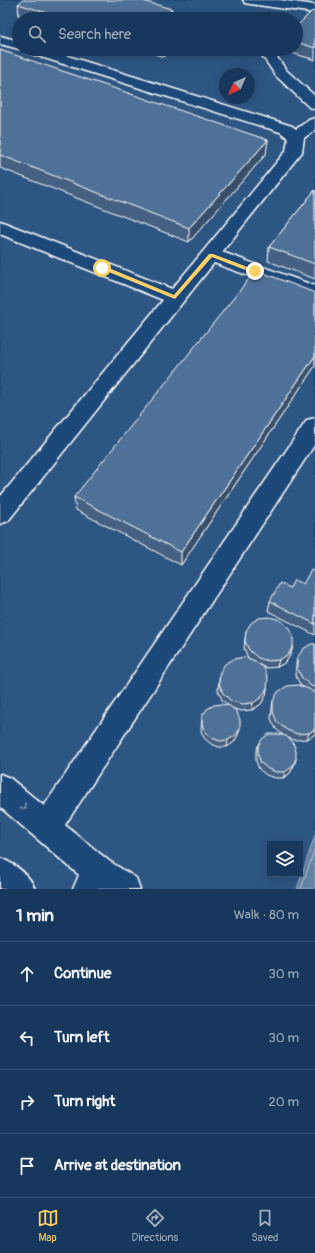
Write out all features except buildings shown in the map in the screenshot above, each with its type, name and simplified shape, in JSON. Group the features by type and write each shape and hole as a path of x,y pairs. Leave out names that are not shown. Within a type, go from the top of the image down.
{"lane":[{"path":"250,0 315,9"},
{"path":"296,12 299,7"},
{"path":"0,40 12,44"},
{"path":"53,56 286,128 296,136"},
{"path":"271,56 281,72 315,104"},
{"path":"0,514 294,152 296,136 315,123"},
{"path":"0,227 175,297"},
{"path":"211,255 315,293"},
{"path":"47,827 315,426"},
{"path":"0,788 47,827 93,880 125,889"},
{"path":"0,873 20,889"}],"shaded area":[{"path":"0,0 315,0 315,835 303,871 303,841 267,841 267,877 301,877 297,889 0,889"}],"water":[{"path":"315,835 315,889 297,889 301,877 303,877 303,871"}],"route":[{"path":"102,268 175,297 211,255 255,271"}]}
